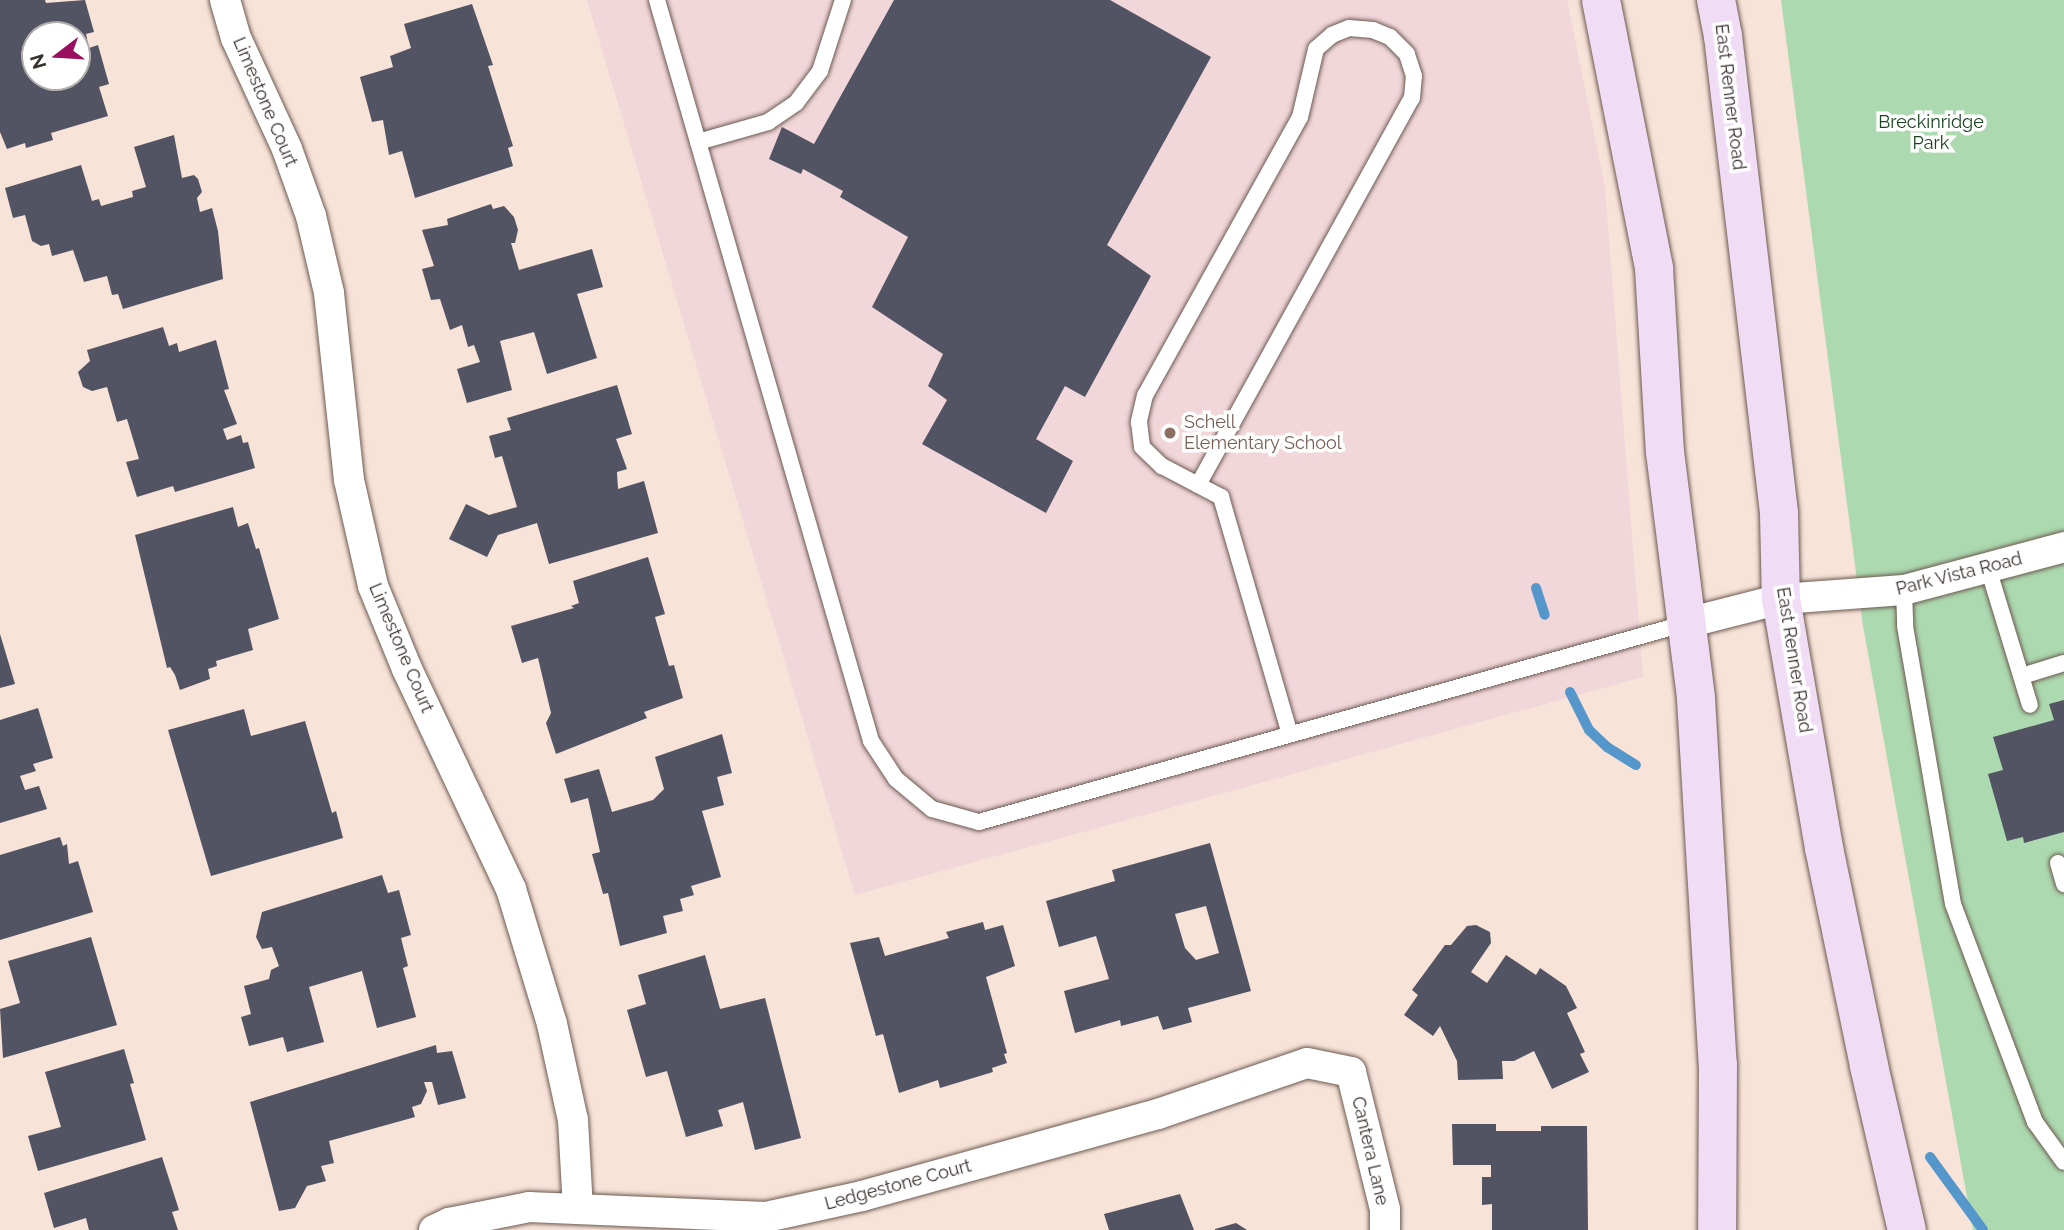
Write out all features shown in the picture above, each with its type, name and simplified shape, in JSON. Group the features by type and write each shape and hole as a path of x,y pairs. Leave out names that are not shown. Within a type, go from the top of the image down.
{"main road":[{"path":"1601,0 1654,268 1665,452 1696,699 1718,1064 1717,1230"},
{"name":"East Renner Road","path":"1716,0 1723,36 1779,514 1781,599 1824,848 1869,1066 1907,1230"}],"street":[{"name":"Limestone Court","path":"225,0 236,38 287,149 311,216 329,293 349,480 373,586 407,669 511,890 552,1024 573,1120 578,1209"},
{"name":"Park Vista Road","path":"1687,623 1781,599 1904,590 2064,547"},
{"name":"Ledgestone Court","path":"434,1230 449,1223 529,1208 766,1217 862,1196 1158,1114 1307,1063 1351,1072"},
{"name":"Cantera Lane","path":"1351,1072 1385,1209 1385,1230"}],"lane":[{"path":"657,0 871,741 896,779 932,809 979,822 1687,623"},
{"path":"698,142 768,121 796,103 820,71 843,0"},
{"path":"1198,485 1412,99 1414,76 1407,54 1390,37 1373,30 1349,28 1332,35 1316,49 1300,117 1145,395 1139,422 1142,447 1162,466 1198,485 1221,497 1290,734"},
{"path":"1988,568 2030,705"},
{"path":"1904,590 1905,626 1953,904 2035,1122 2064,1162"},
{"path":"2022,676 2064,663"},
{"path":"2058,863 2064,884"}],"shaded area":[{"name":"Schell Elementary School","path":"587,0 1567,0 1605,188 1643,677 855,895"}],"green space":[{"name":"Breckinridge Park","path":"1781,0 2064,0 2064,1230 1973,1230 1863,626"}],"building":[{"path":"0,0 45,0 46,3 85,0 91,21 21,21 21,91 91,91 91,47 98,45 109,84 99,87 108,116 51,133 53,140 26,148 25,143 7,149 0,132"},
{"path":"894,0 1110,0 1211,57 1107,245 1151,276 1085,397 1065,386 1036,439 1073,461 1046,513 922,444 947,400 928,386 943,354 872,307 908,237 840,197 843,191 803,169 801,174 769,159 782,127 814,144"},
{"path":"472,4 493,65 488,66 513,146 508,148 513,166 415,198 402,151 389,155 383,120 372,122 360,77 393,67 390,56 411,48 404,24"},
{"path":"174,135 182,178 194,175 198,179 202,192 197,198 200,212 212,208 218,231 223,279 123,309 118,294 112,295 107,276 84,282 73,250 52,256 49,244 41,246 32,241 25,215 13,218 5,188 81,165 92,201 99,199 101,206 133,197 132,191 146,187 134,147"},
{"path":"491,204 493,209 504,206 514,217 518,230 515,243 511,243 519,270 592,249 603,287 577,294 597,358 547,374 534,332 500,341 512,390 467,403 457,369 480,362 474,345 468,347 462,325 450,330 440,299 431,300 422,269 434,266 422,230 448,225 447,219"},
{"path":"163,327 169,346 177,343 179,352 216,340 229,389 224,390 237,424 223,429 227,440 241,435 243,443 248,442 255,468 175,492 173,486 137,497 126,462 139,459 127,419 117,422 107,387 92,391 83,387 78,372 90,361 87,350"},
{"path":"617,385 632,434 616,439 627,469 617,472 618,489 644,481 658,533 549,564 537,523 498,535 487,557 449,539 466,504 489,515 517,507 502,456 495,458 489,436 511,430 507,418"},
{"path":"233,507 238,527 248,523 256,549 259,548 279,619 248,629 253,650 216,661 217,666 208,669 210,679 180,690 175,675 170,667 167,668 135,535"},
{"path":"648,557 665,614 655,617 669,666 674,665 683,698 644,712 647,718 556,754 546,723 551,713 538,658 522,663 511,626 574,608 571,606 579,603 573,581"},
{"path":"0,634 15,684 0,688"},
{"path":"2064,700 2064,832 2024,843 2023,837 2007,841 1988,774 2003,770 1993,737 2054,720 2049,704"},
{"path":"38,708 53,758 33,764 36,771 20,776 25,790 39,786 47,809 0,823 0,720"},
{"path":"244,709 251,736 305,721 332,813 336,811 343,838 211,876 168,730"},
{"path":"722,734 732,773 717,777 724,805 702,811 721,877 691,886 694,895 680,899 683,911 663,916 667,933 620,946 608,893 603,894 592,854 600,852 588,798 571,803 564,779 599,769 612,812 653,800 664,789 655,757"},
{"path":"60,837 63,846 67,844 69,864 78,861 93,912 0,940 0,855"},
{"path":"1210,843 1251,991 1188,1008 1192,1022 1163,1030 1158,1016 1121,1026 1120,1020 1075,1033 1064,991 1109,979 1096,936 1059,947 1046,901 1115,881 1112,870","holes":["1206,906 1219,953 1196,960 1185,948 1175,914"]},
{"path":"382,875 388,893 399,890 411,935 401,938 408,966 403,968 416,1017 377,1028 362,971 309,987 324,1042 287,1052 283,1037 249,1046 241,1017 251,1014 244,986 269,979 271,970 279,966 272,947 262,949 256,937 262,912"},
{"path":"983,922 985,930 1003,925 1015,966 986,977 1007,1053 1004,1054 1007,1063 992,1068 993,1072 940,1088 938,1080 899,1093 883,1034 876,1036 850,943 879,937 885,956 949,938 946,932"},
{"path":"1476,925 1490,932 1491,943 1471,972 1487,983 1506,955 1536,975 1540,968 1566,986 1577,1008 1567,1013 1585,1052 1580,1054 1589,1072 1552,1089 1534,1051 1514,1061 1502,1061 1503,1079 1458,1080 1457,1061 1440,1026 1433,1036 1404,1015 1418,995 1412,990 1445,945 1451,945 1467,926"},
{"path":"91,937 117,1025 3,1058 0,1009 20,1003 8,961"},
{"path":"705,955 720,1009 765,998 801,1138 755,1150 743,1102 718,1110 723,1126 686,1137 667,1071 646,1077 627,1010 646,1004 638,975"},
{"path":"436,1045 437,1053 452,1051 466,1098 438,1105 432,1082 424,1082 427,1091 421,1104 412,1107 415,1117 329,1141 334,1163 321,1166 326,1181 307,1186 295,1208 279,1211 250,1102"},
{"path":"124,1049 134,1083 130,1084 146,1140 38,1171 28,1136 61,1127 45,1072"},
{"path":"1452,1124 1496,1124 1496,1131 1541,1131 1541,1126 1587,1126 1588,1230 1492,1230 1492,1204 1482,1205 1482,1177 1491,1177 1491,1165 1453,1165"},
{"path":"162,1157 179,1210 172,1212 178,1230 89,1230 86,1218 54,1228 44,1193"},
{"path":"1180,1194 1194,1230 1109,1230 1104,1214"},
{"path":"1236,1223 1247,1230 1215,1230 1215,1229"}],"waterway":[{"path":"1536,588 1545,615"},
{"path":"1570,692 1589,730 1607,747 1636,765"},
{"path":"1930,1157 1983,1230"}],"place":[{"name":"Schell Elementary School","path":"1170,433"}]}
